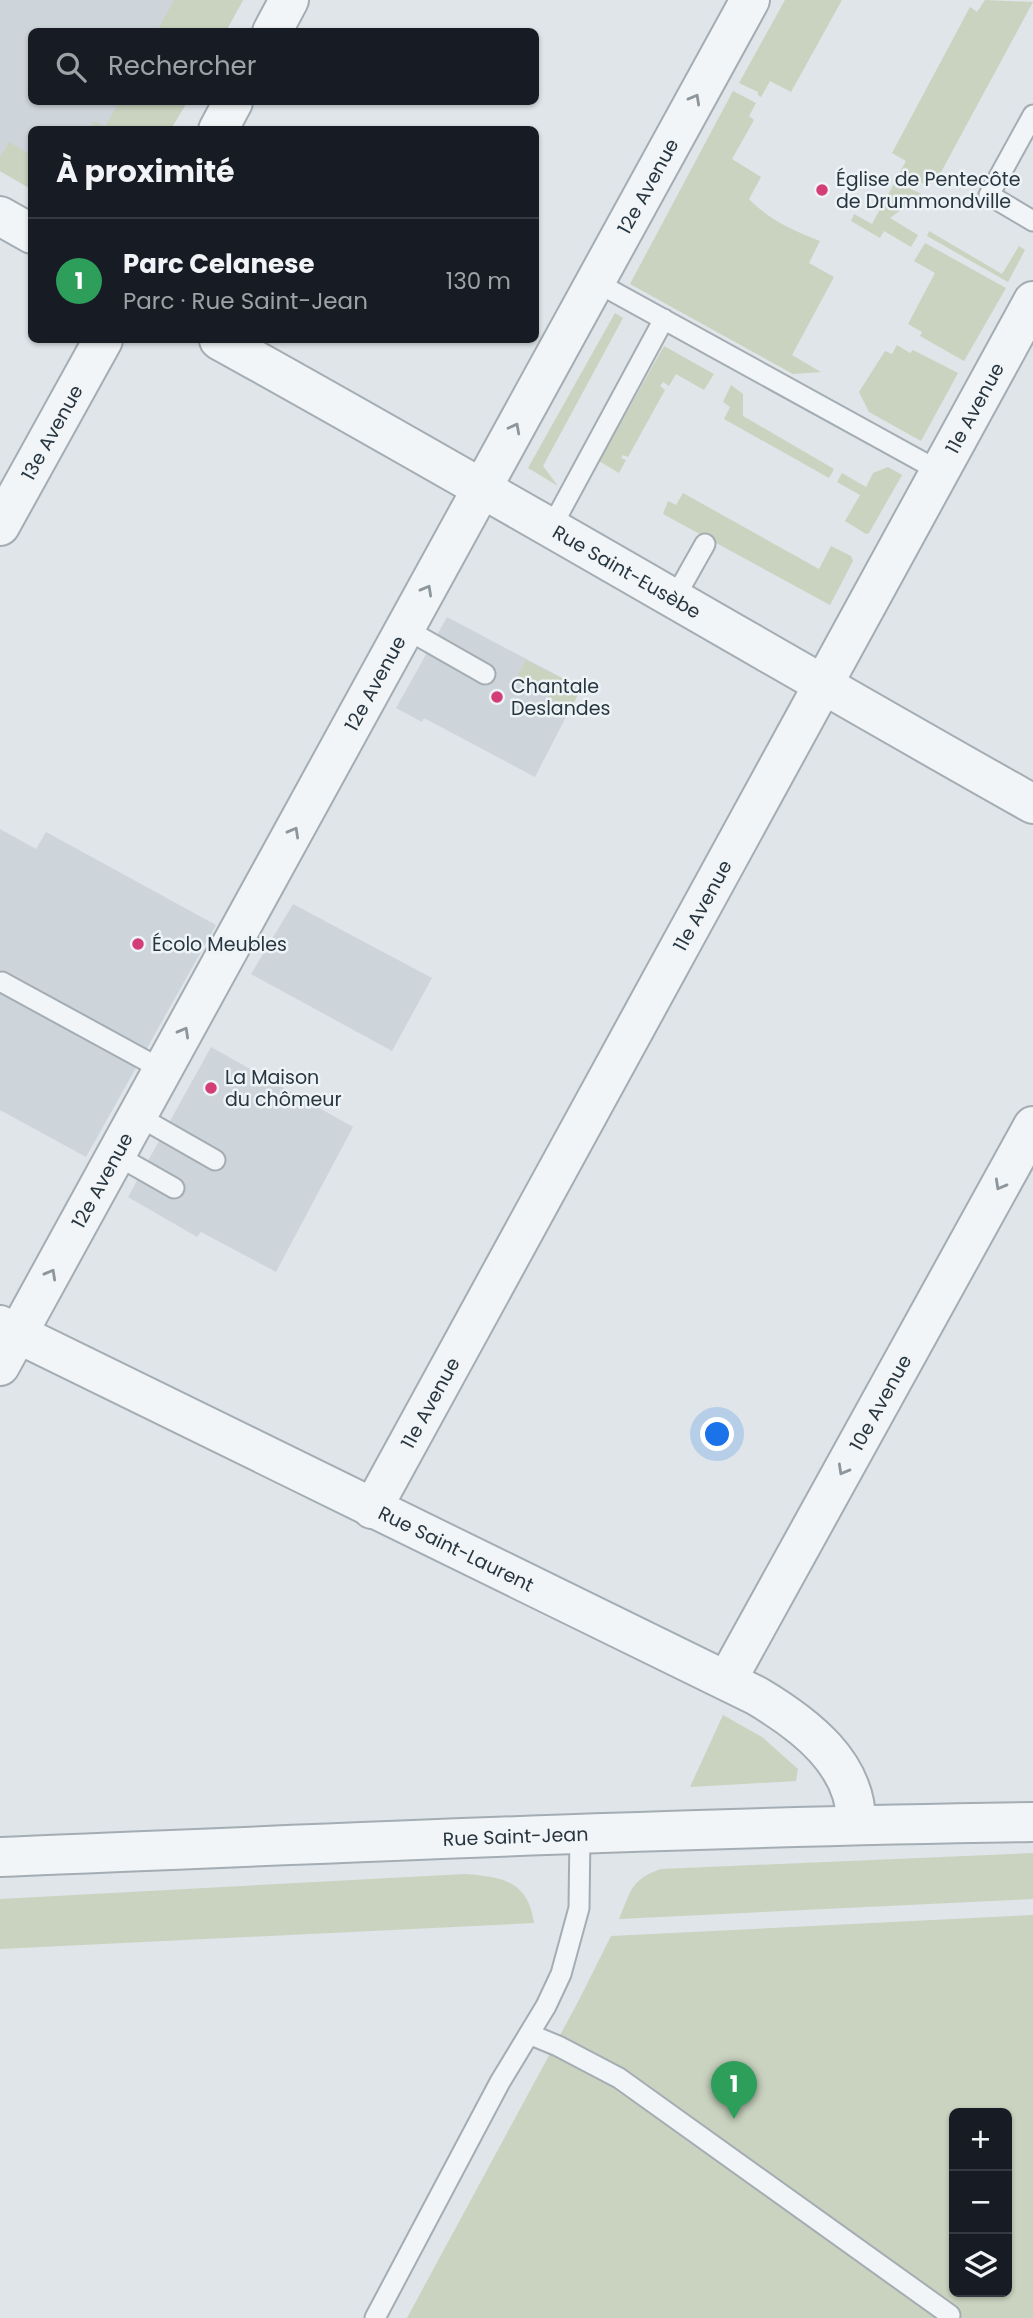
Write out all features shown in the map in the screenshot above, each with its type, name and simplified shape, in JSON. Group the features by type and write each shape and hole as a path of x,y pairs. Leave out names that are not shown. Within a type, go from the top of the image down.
{"street":[{"path":"274,28 289,0"},
{"name":"12e Avenue","path":"6,1342 116,1156 750,0"},
{"path":"220,126 231,105"},
{"path":"0,216 28,231"},
{"name":"11e Avenue","path":"372,1508 1033,301"},
{"name":"13e Avenue","path":"0,526 101,343"},
{"name":"Rue Saint-Eusèbe","path":"224,343 483,488 823,686 1033,804"},
{"name":"10e Avenue","path":"727,1680 1033,1126"},
{"name":"Rue Saint-Laurent","path":"6,1342 372,1508 727,1680 792,1717 825,1748 848,1781 854,1797 856,1825"},
{"name":"Rue Saint-Jean","path":"0,1857 580,1833 1033,1822"}],"lane":[{"path":"1033,115 989,195 1033,221"},
{"path":"594,281 939,471"},
{"path":"551,528 664,320"},
{"path":"674,599 705,544"},
{"path":"406,629 485,674"},
{"path":"2,982 163,1070"},
{"path":"138,1116 215,1160"},
{"path":"116,1156 174,1188"},
{"path":"375,2318 500,2082 561,1974 570,1947 581,1890 580,1833"},
{"path":"529,2034 618,2078 950,2315"}],"shaded area":[{"path":"0,0 243,0 228,28 28,28 28,105 185,105 173,126 28,126 28,187 0,171"},
{"path":"447,617 581,688 535,777 424,718 422,722 396,708"},
{"path":"0,829 36,849 46,832 216,925 86,1157 0,1110"},
{"path":"293,904 432,978 392,1051 251,974"},
{"path":"211,1047 353,1127 276,1272 201,1232 197,1237 128,1197"}],"green space":[{"path":"174,0 243,0 228,28 159,28"},
{"path":"785,0 842,0 791,92 770,81 761,97 758,92 739,83"},
{"path":"985,0 1033,2 940,174 928,186 900,172 906,161 892,153 970,7 977,12"},
{"path":"733,91 756,103 749,116 754,120 732,159 761,177 749,199 782,224 820,241 809,263 834,277 792,355 821,372 793,374 630,284"},
{"path":"117,105 185,105 173,126 106,126"},
{"path":"9,142 28,153 28,187 0,171 0,157"},
{"path":"895,182 922,194 890,218 918,235 911,247 884,231 880,238 851,221 854,214 872,224"},
{"path":"929,231 1002,274 1019,246 1025,250 1008,282 927,236"},
{"path":"925,243 1006,288 964,361 920,336 922,332 908,324 935,273 914,261"},
{"path":"615,313 623,318 543,466 558,486 528,468"},
{"path":"897,345 910,353 913,350 958,373 921,441 869,412 859,392 885,351 892,354"},
{"path":"664,346 714,374 704,390 676,374 669,386 663,382 660,386 665,390 628,457 623,455 621,458 626,460 619,473 599,461"},
{"path":"731,385 743,394 743,416 834,469 829,478 724,419 730,407 723,402"},
{"path":"888,467 902,475 866,534 845,521 860,495 837,482 842,473 866,487 873,473"},
{"path":"683,493 819,569 831,546 851,556 853,561 830,605 663,514 668,501 676,505"},
{"path":"526,660 581,688 571,709 516,679"},
{"path":"723,1715 762,1737 798,1769 796,1781 690,1787"},
{"path":"1033,1853 1033,1899 619,1919 633,1887 643,1877 661,1869"},
{"path":"465,1874 491,1877 512,1884 526,1898 534,1923 0,1949 0,1899"},
{"path":"1033,1915 1033,2318 407,2318 611,1936"}],"place":[{"name":"Église de Pentecôte de Drummondville","path":"822,190"},
{"name":"Chantale Deslandes","path":"497,697"},
{"name":"Écolo Meubles","path":"138,944"},
{"name":"La Maison du chômeur","path":"211,1088"},
{"name":"Parc Celanese","path":"734,2119"}]}
